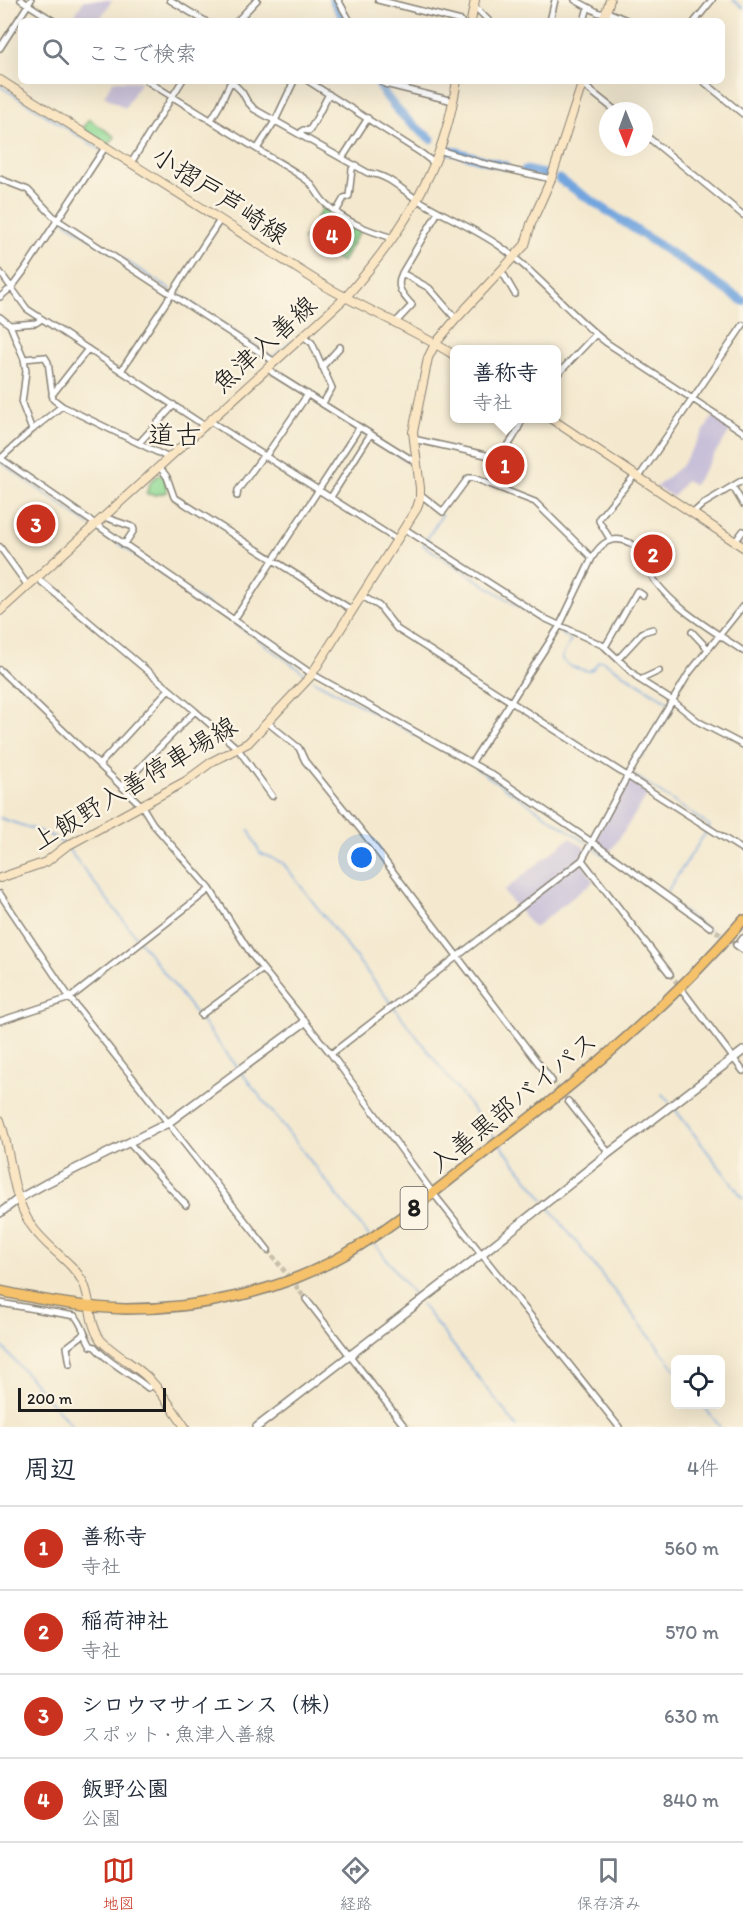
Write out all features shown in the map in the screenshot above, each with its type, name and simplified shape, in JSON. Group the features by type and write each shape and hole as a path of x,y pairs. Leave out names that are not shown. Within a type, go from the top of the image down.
{"highway":[{"name":"入善黒部バイパス","path":"0,1291 88,1306 126,1309 168,1307 225,1298 269,1287 342,1257 434,1193 601,1061 664,1003 743,920"}],"main road":[{"path":"604,17 610,0"},
{"path":"472,18 475,3"},
{"name":"小摺戸芦崎線","path":"0,80 345,298 450,353"},
{"name":"魚津入善線","path":"0,611 345,298 393,238 417,200 446,131 456,84"},
{"name":"上飯野入善停車場線","path":"0,878 46,862 69,845 186,781 213,761 248,743 312,674 417,508 420,494 413,439 428,358 435,344 456,319 525,245 531,224 551,179 582,84"},
{"path":"558,423 743,547"},
{"path":"0,1120 18,1199 38,1235 84,1284 94,1329 101,1341 136,1367 154,1385 185,1427"}],"street":[{"path":"21,0 30,2 50,18"},
{"path":"170,0 200,18"},
{"path":"240,18 257,0"},
{"path":"338,0 348,18"},
{"path":"378,0 449,18"},
{"path":"550,18 555,0"},
{"path":"575,0 604,17 609,13 622,18"},
{"path":"697,18 712,0"},
{"path":"20,18 30,2"},
{"path":"475,3 487,18"},
{"path":"585,18 588,7"},
{"path":"0,48 18,20"},
{"path":"152,84 308,182 317,190 323,202 336,212 362,228 393,238"},
{"path":"131,163 180,84"},
{"path":"211,120 230,84"},
{"path":"234,84 254,109 368,173 386,177 417,200 498,245 539,277 596,334 743,432"},
{"path":"256,149 274,121 292,84"},
{"path":"313,84 422,153 434,164"},
{"path":"386,84 453,101"},
{"path":"585,84 606,102"},
{"path":"707,84 743,114"},
{"path":"300,134 303,130 309,131 330,94"},
{"path":"343,157 368,118"},
{"path":"653,141 743,215"},
{"path":"0,297 12,287 106,146"},
{"path":"439,150 481,163 551,179"},
{"path":"336,212 344,198 349,196 352,169 356,165"},
{"path":"0,179 28,190 56,219 171,293 271,365 273,373 417,463"},
{"path":"395,323 412,304 401,294 399,280 438,212"},
{"path":"121,370 220,220"},
{"path":"501,270 515,294"},
{"path":"0,272 27,309 174,405 318,489 397,540"},
{"path":"402,273 429,288 456,319"},
{"path":"0,317 10,325 24,359 26,371 22,404 32,430"},
{"path":"10,325 36,323 42,319"},
{"path":"610,539 598,521 599,518 637,476 743,325"},
{"path":"561,371 596,334"},
{"path":"303,336 312,343 332,388 323,403"},
{"path":"322,367 340,347"},
{"path":"52,394 88,349"},
{"path":"24,359 45,357 48,362 53,399 62,406 169,458"},
{"path":"237,496 238,490 308,394"},
{"path":"140,442 174,405"},
{"path":"62,406 0,458 312,674 472,762 592,842 710,927"},
{"path":"413,439 495,456 502,453 510,443 520,423"},
{"path":"234,620 359,428"},
{"path":"331,497 370,435"},
{"path":"159,466 167,477 174,497 352,610"},
{"path":"420,494 443,512 468,478 474,478 535,502 592,558"},
{"path":"692,513 743,480"},
{"path":"733,487 743,504"},
{"path":"104,517 133,527 134,530 124,544"},
{"path":"405,529 559,627 604,647 640,680 673,701 699,722 743,745"},
{"path":"735,542 743,531"},
{"path":"472,762 559,627 592,558 604,542 610,539 630,543 636,548 650,573 667,596 743,651"},
{"path":"0,548 28,586"},
{"path":"37,578 238,749 272,796"},
{"path":"604,647 637,591 644,595"},
{"path":"362,596 379,606 397,629 743,850"},
{"path":"331,1054 582,860 628,775 689,673 743,606"},
{"path":"618,660 643,632 653,629"},
{"path":"693,632 708,649"},
{"path":"0,670 142,806 153,824 210,889 263,969 331,1054 434,1193 619,1427"},
{"path":"640,680 659,671"},
{"path":"99,765 169,689"},
{"path":"122,786 195,711"},
{"path":"267,722 299,748 305,761 369,840 552,1081"},
{"path":"582,860 670,974"},
{"path":"0,1021 70,998 210,889"},
{"path":"1,898 70,998 268,1250"},
{"path":"743,938 740,942 743,944"},
{"path":"736,945 743,950"},
{"path":"201,1015 263,969"},
{"path":"683,991 743,1071"},
{"path":"0,1213 18,1199 168,1123 305,1022"},
{"path":"257,1427 743,1051"},
{"path":"568,1101 609,1153"},
{"path":"130,1144 186,1205"},
{"path":"306,1299 405,1427"},
{"path":"0,1303 75,1316 80,1321 91,1346 148,1388 154,1385"},
{"path":"70,1364 67,1347 84,1334"}],"shaded area":[{"path":"84,0 112,0 101,18 73,18"},
{"path":"111,84 139,84 125,108 104,96"},
{"path":"714,415 732,428 694,485 686,480 673,497 656,487 681,466"},
{"path":"628,779 649,793 610,852 594,841"},
{"path":"570,838 586,848 580,860 594,881 534,928 503,891"}],"green space":[{"path":"89,119 115,137 109,145 83,129"},
{"path":"324,206 361,229 342,262 303,240"},
{"path":"160,474 165,478 167,492 156,495 146,494 151,481"}],"waterway":[{"path":"333,0 343,18"},
{"path":"733,0 743,8"},
{"path":"379,84 401,113 431,139"},
{"path":"0,86 101,150"},
{"path":"450,150 505,166"},
{"path":"525,170 547,175"},
{"path":"559,179 743,301"},
{"path":"69,207 61,219 171,290"},
{"path":"175,292 272,357 292,341"},
{"path":"319,404 367,436"},
{"path":"371,438 411,464 416,492"},
{"path":"0,462 90,525"},
{"path":"442,515 423,545 555,630"},
{"path":"97,529 251,635"},
{"path":"559,632 571,640 562,660 572,667 588,671 593,669 599,661 603,661 668,702"},
{"path":"257,639 307,675"},
{"path":"313,680 436,746"},
{"path":"642,757 674,707 672,705"},
{"path":"477,769 587,843"},
{"path":"631,773 710,826 666,893"},
{"path":"0,818 48,834 63,843"},
{"path":"249,830 260,853 283,863 495,1138"},
{"path":"591,846 722,939"},
{"path":"68,849 238,1068"},
{"path":"241,1072 369,1236"},
{"path":"662,1094 669,1102"},
{"path":"674,1108 743,1198"},
{"path":"500,1144 544,1200"},
{"path":"548,1206 671,1364"},
{"path":"373,1242 418,1300"},
{"path":"421,1304 517,1427"},
{"path":"0,1310 4,1306"},
{"path":"0,1344 73,1427"},
{"path":"706,1409 720,1427"}],"tunnel":[{"path":"710,927 736,945"},
{"path":"670,974 682,989"},
{"path":"552,1081 568,1101"},
{"path":"268,1250 306,1299"}],"place":[{"name":"飯野公園","path":"332,235"},
{"name":"善称寺","path":"505,465"},
{"name":"シロウマサイエンス（株）","path":"36,524"},
{"name":"稲荷神社","path":"653,554"}],"district":[{"name":"道古","path":"175,435"}]}
